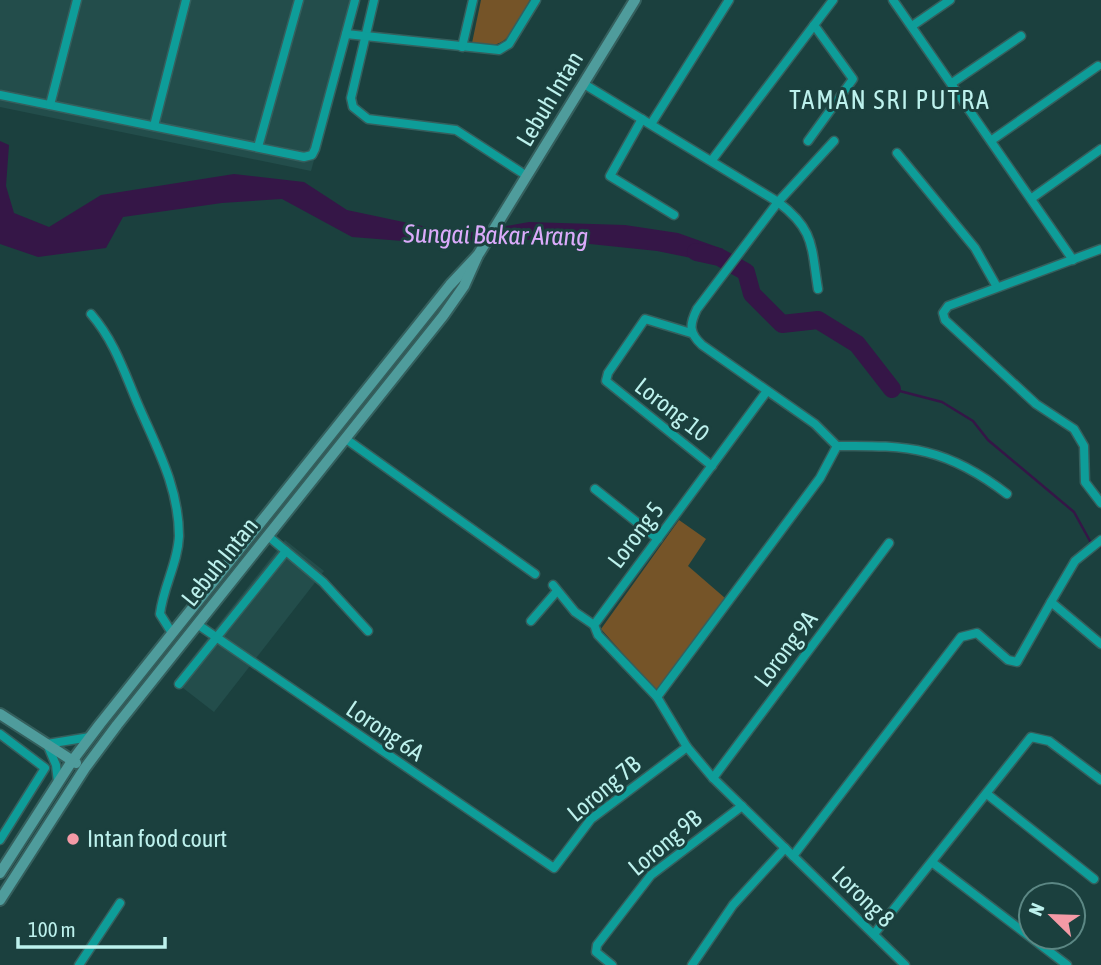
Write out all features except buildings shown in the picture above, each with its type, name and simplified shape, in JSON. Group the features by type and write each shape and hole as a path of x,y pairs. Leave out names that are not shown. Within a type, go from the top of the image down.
{"main road":[{"name":"Lebuh Intan","path":"0,873 91,736 450,285 480,251 635,0"},
{"name":"Lebuh Intan","path":"0,900 85,768 443,316 464,286 480,251"},
{"path":"0,714 85,768"},
{"path":"15,848 26,848 40,835"}],"street":[{"path":"50,104 76,0"},
{"path":"154,126 186,0"},
{"path":"258,147 299,0"},
{"path":"0,94 304,157 312,155 355,0"},
{"path":"374,0 351,98 359,115 368,119 456,130 527,176"},
{"path":"462,47 473,0"},
{"path":"346,34 462,47 504,48 536,0"},
{"path":"651,124 729,0"},
{"path":"712,160 833,0"},
{"path":"893,0 1073,260"},
{"path":"912,26 950,0"},
{"path":"808,141 853,79 814,25"},
{"path":"952,83 1021,36"},
{"path":"992,140 1098,66"},
{"path":"584,84 712,160 778,202 797,218 810,236 818,289"},
{"path":"642,119 610,176 674,215"},
{"path":"834,141 778,202 724,270 697,309 690,325 691,333 702,345 815,424 837,446 921,449 977,472 1007,494"},
{"path":"1032,198 1101,149"},
{"path":"897,153 975,248 997,287"},
{"path":"1101,249 948,306 943,316 1036,404 1074,429 1084,446 1085,482 1101,503"},
{"path":"91,314 105,331 122,362 141,412 164,460 172,488 179,534 160,614 172,633"},
{"name":"Lorong 10","path":"691,333 645,319 608,373 606,381 712,466"},
{"name":"Lorong 5","path":"594,625 767,391"},
{"path":"346,439 535,574"},
{"path":"531,621 555,588 575,612 594,625 598,635 657,697 820,478 837,446"},
{"path":"595,489 657,539"},
{"path":"268,536 323,582 368,631"},
{"name":"Lorong 9A","path":"713,778 889,543"},
{"path":"793,856 961,637 977,633 1009,660 1017,662 1065,575 1096,543"},
{"path":"179,684 286,551"},
{"path":"1051,602 1101,644"},
{"name":"Lorong 6A","path":"197,624 215,639 554,868"},
{"name":"Lorong 8","path":"657,697 687,747 713,778 905,965"},
{"path":"0,734 45,768 1,840 15,848"},
{"path":"58,782 56,765 47,744 91,736"},
{"path":"874,934 933,863 1026,742 1037,736 1049,741 1101,780"},
{"name":"Lorong 7B","path":"554,868 591,819 687,747"},
{"path":"987,794 1094,879"},
{"name":"Lorong 9B","path":"611,965 596,952 597,945 651,875 742,806"},
{"path":"692,965 733,905 785,848"},
{"path":"933,863 1068,965"},
{"path":"79,965 120,902"}],"shaded area":[{"path":"0,0 358,0 311,171 0,107"},
{"path":"481,0 530,0 509,36 494,45 484,45 472,43"},
{"path":"679,520 706,539 688,566 725,598 657,692 601,629"},
{"path":"285,540 324,571 214,712 174,681"}],"water":[{"name":"Sungai Bakar Arang","path":"0,141 9,145 6,186 14,213 49,227 101,195 234,174 304,182 347,210 460,234 529,222 625,225 678,233 723,249 716,263 657,251 542,239 453,245 352,237 282,199 222,203 123,217 106,248 38,257 0,244"}],"waterway":[{"name":"Sungai Bakar Arang","path":"696,252 719,257 746,272 752,294 782,324 818,320 857,344 892,389"},
{"name":"Sungai Bakar Arang","path":"892,389 942,402 973,421 988,440 1074,512 1090,541 1101,547"}],"place":[{"name":"Intan food court","path":"73,839"}],"district":[{"name":"TAMAN SRI PUTRA","path":"890,100"}]}
